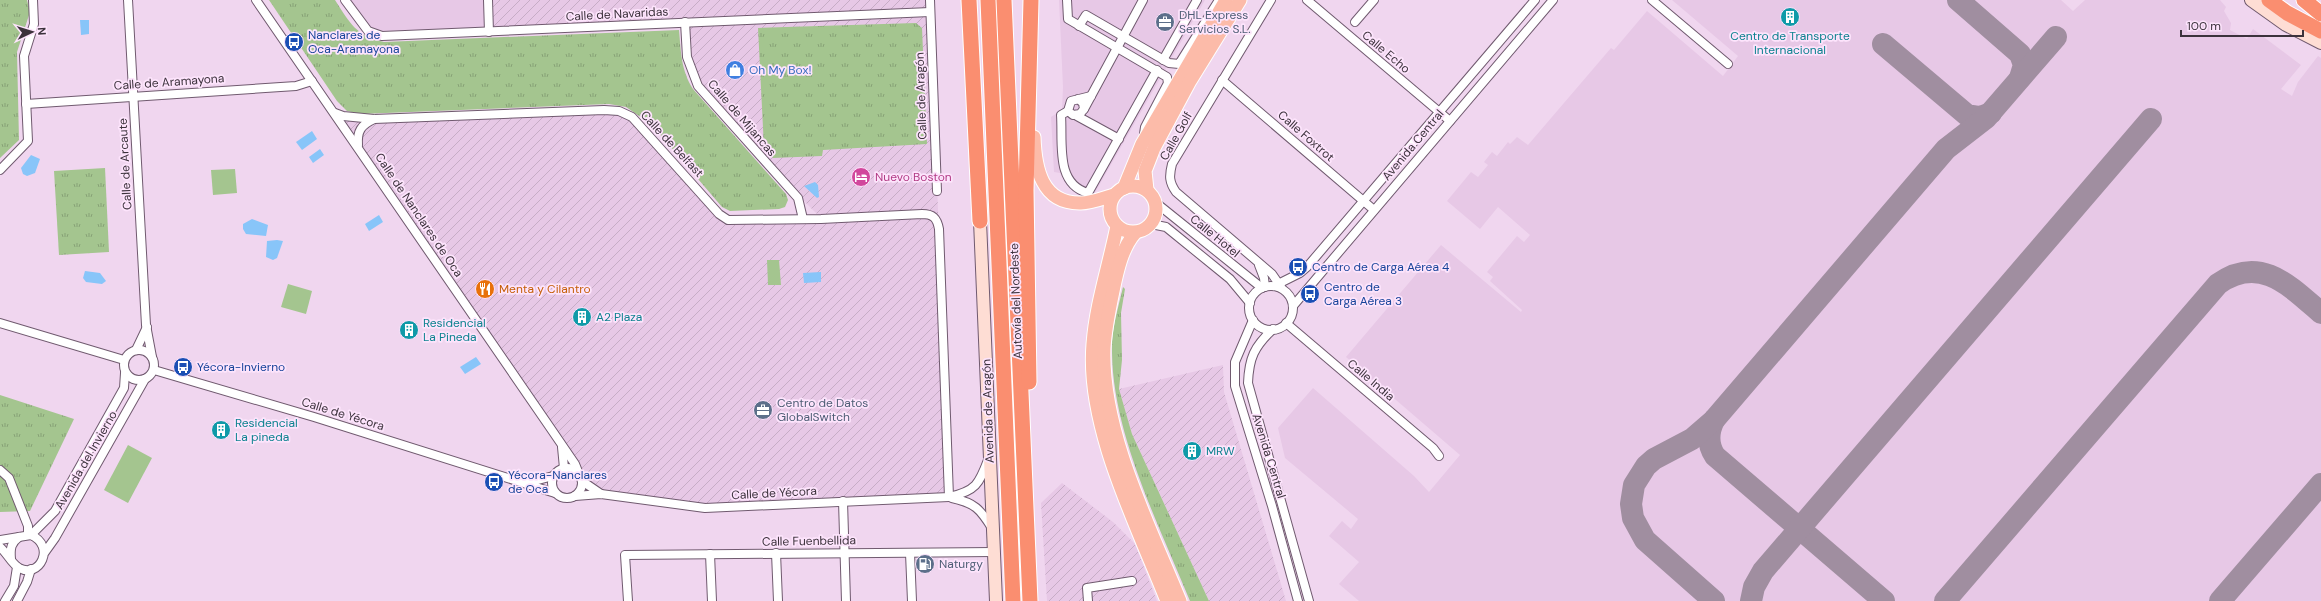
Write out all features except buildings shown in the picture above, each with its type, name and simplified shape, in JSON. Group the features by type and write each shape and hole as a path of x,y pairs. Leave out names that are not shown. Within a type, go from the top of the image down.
{"highway":[{"path":"969,0 980,221"},
{"path":"973,0 980,156 980,221"},
{"name":"Autovía del Nordeste","path":"988,0 1013,601"},
{"name":"Autovía del Nordeste","path":"1004,0 1030,601"},
{"path":"1031,0 1026,190 1027,308 1033,539"},
{"path":"2269,0 2287,13 2321,31"},
{"path":"2282,0 2297,11 2321,23"},
{"path":"2304,0 2321,14"},
{"path":"1010,159 1016,174 1018,201 1036,601"}],"main road":[{"path":"1226,0 1142,144 1110,209 1111,216 1117,226 1128,232 1135,232 1147,228 1151,224 1156,209 1155,202 1147,190 1145,171 1154,148 1190,81 1240,0"},
{"path":"1030,57 1035,162 1038,175 1055,195 1080,203 1136,186 1147,190"},
{"path":"1117,226 1096,315 1093,346 1093,380 1100,418 1110,456 1167,601"},
{"path":"1135,232 1124,249 1107,317 1104,348 1105,380 1110,414 1121,451 1180,601"}],"street":[{"path":"0,170 28,142 24,56 34,24 33,0"},
{"name":"Calle de Arcaute","path":"128,0 146,327 152,346 152,357"},
{"name":"Calle de Nanclares de Oca","path":"256,0 358,145 575,464 580,478"},
{"name":"Calle de Navaridas","path":"345,0 368,31 382,36 930,12"},
{"path":"488,0 489,32"},
{"name":"Calle de Aragón","path":"930,0 937,191"},
{"path":"1067,0 1067,17 1167,77 1168,83 1145,127 1142,144"},
{"path":"1077,116 1084,109 1143,0"},
{"path":"1163,60 1196,0"},
{"path":"1080,26 1086,15 1174,65 1179,64 1219,0"},
{"name":"Calle Golf","path":"1271,0 1172,164 1170,183 1176,192 1258,264 1278,286"},
{"name":"Calle Echo","path":"1307,0 1450,121"},
{"path":"1355,22 1374,0"},
{"name":"Avenida Central","path":"1278,286 1307,267 1535,0"},
{"name":"Avenida Central","path":"1293,306 1553,0"},
{"path":"1652,0 1728,64"},
{"path":"2251,0 2286,25 2321,43"},
{"name":"Calle de Mijancas","path":"685,22 687,57 698,86 798,198 804,219"},
{"path":"1091,96 1071,101 1068,110 1061,115 1064,169 1070,183 1074,187 1088,193 1157,70"},
{"name":"Calle Foxtrot","path":"1222,80 1374,210"},
{"name":"Calle de Aramayona","path":"26,104 296,86 312,81"},
{"path":"1078,99 1083,103 1084,109"},
{"name":"Calle de Belfast","path":"335,113 343,116 374,119 604,110 619,111 632,117 719,214 728,220 804,219 922,214 932,215 938,221 949,497"},
{"path":"1068,110 1119,139"},
{"path":"358,145 358,132 361,127 374,119"},
{"name":"Calle Hotel","path":"1155,202 1263,288"},
{"name":"Avenida de Aragón","path":"980,221 996,601"},
{"name":"Calle Hotel","path":"1151,224 1166,227 1230,279 1250,303"},
{"path":"1258,264 1264,278 1263,288"},
{"path":"1278,286 1291,299 1293,306 1290,318 1286,323 1273,329 1265,329 1253,320 1250,303 1252,297 1263,288 1278,286"},
{"name":"Avenida Central","path":"1253,320 1235,362 1235,386 1272,506 1298,601"},
{"path":"0,322 124,360"},
{"name":"Calle India","path":"1286,323 1433,448 1439,456"},
{"name":"Calle de Arcaute","path":"136,350 146,327"},
{"name":"Avenida Central","path":"1273,329 1256,347 1249,365 1248,384 1309,601"},
{"path":"136,350 143,350 152,357 154,370 145,380 136,380 125,373 124,360 129,353 136,350"},
{"name":"Calle de Yécora","path":"154,370 555,493"},
{"name":"Avenida del Invierno","path":"26,535 55,511 124,388 125,373"},
{"name":"Avenida del Invierno","path":"45,552 56,538 145,380"},
{"name":"Calle de Nanclares de Oca","path":"561,444 564,468"},
{"name":"Calle de Yécora","path":"575,496 601,494 706,508 949,497 966,493 979,483 990,457"},
{"path":"526,483 553,476 564,468 575,470 580,478 582,486 575,496 564,498 555,493 552,483 553,476"},
{"path":"0,470 8,478 28,526 26,535 13,542 10,549 14,563 14,586 5,601"},
{"name":"Calle de Yécora","path":"580,478 601,494"},
{"name":"Calle de Yécora","path":"949,497 969,502 977,507 993,530"},
{"path":"843,501 846,601"},
{"path":"0,540 26,535 42,544 45,552 43,560 38,566 31,570 27,582 17,601"},
{"path":"0,547 14,563 31,570"},
{"name":"Calle Fuenbellida","path":"628,601 625,555 845,552 994,552"},
{"path":"910,552 912,601"},
{"path":"776,553 778,601"},
{"path":"710,554 712,601"},
{"path":"1088,601 1088,588 1132,581"}],"shaded area":[{"path":"345,0 488,0 489,32 415,34 368,31"},
{"path":"488,0 930,0 949,497 705,508 579,492 582,481 575,470 564,468 561,444 335,113 343,116 604,110 632,117 728,220 821,218 762,159 692,73 685,22 489,32"},
{"path":"1059,0 1205,0 1093,196 1083,196 1072,190 1060,173 1054,172 1051,117 1062,110 1063,87"},
{"path":"1672,0 2061,0 2073,11 2085,0 2220,0 2226,7 2224,11 2231,23 2230,30 2247,39 2253,29 2301,65 2281,89 2292,96 2298,82 2318,56 2321,58 2321,601 1359,601 1339,584 1359,562 1329,536 1342,521 1351,529 1358,519 1285,458 1278,428 1313,388 1414,476 1429,492 1460,455 1346,357 1441,245 1521,312 1522,310 1490,281 1493,277 1487,272 1517,236 1524,242 1530,235 1498,207 1480,229 1447,201 1471,172 1478,177 1488,165 1484,162 1492,152 1497,156 1508,142 1510,144 1517,137 1528,145 1611,48 1614,50 1647,11 1723,76 1738,56"},
{"path":"1223,365 1224,392 1286,601 1209,601 1132,434 1119,389"},
{"path":"1062,483 1113,522 1135,544 1157,601 1047,601 1041,503"}],"green space":[{"path":"0,0 27,0 30,12 17,52 19,140 0,158"},
{"path":"269,0 335,0 350,22 360,32 384,42 679,30 684,68 693,89 786,194 788,200 785,207 779,209 730,211 722,207 651,124 626,107 609,104 361,114 347,111 337,101"},
{"path":"916,23 922,28 927,144 823,150 822,156 773,158 764,148 758,28"},
{"path":"105,168 109,252 59,255 54,171"},
{"path":"235,169 237,193 213,195 211,170"},
{"path":"767,260 779,260 781,285 768,285"},
{"path":"288,284 312,291 306,314 281,307"},
{"path":"1123,287 1125,289 1121,313 1122,360 1119,389 1132,434 1209,601 1190,601 1152,511 1129,447 1120,416 1114,384 1112,344 1117,311"},
{"path":"0,395 74,419 30,511 0,512"},
{"path":"128,445 152,458 128,503 104,490"}],"water":[{"path":"80,20 89,20 89,34 81,35"},
{"path":"312,131 317,139 302,150 296,142"},
{"path":"320,149 324,155 313,163 309,157"},
{"path":"31,155 40,159 35,173 27,176 23,174 21,168"},
{"path":"815,182 818,185 819,197 817,198 804,186"},
{"path":"379,215 383,222 369,231 365,224"},
{"path":"252,219 268,225 266,236 246,234 243,229 243,224"},
{"path":"267,241 283,241 277,258 273,260 266,257"},
{"path":"85,271 100,273 106,281 102,284 86,282 83,278"},
{"path":"821,272 821,282 804,283 803,273"},
{"path":"476,357 481,364 465,374 460,367"}],"taxiway":[{"path":"1958,0 2020,54 2024,65 2020,78"},
{"path":"1714,601 1645,540 1633,518 1631,504 1634,485 1646,466 1654,459 1692,439 1714,420 1946,149 1986,118 2056,37"},
{"path":"1883,44 1967,115 1980,117 1991,113"},
{"path":"1751,601 1754,587 1763,571 2151,119"},
{"path":"1945,601 2218,284 2233,276 2247,272 2261,273 2274,277 2286,284 2321,313"},
{"path":"1714,420 1710,429 1709,438 1712,452 1715,456 1884,601"},
{"path":"2220,601 2321,484"}],"place":[{"name":"Centro de Transporte Internacional","path":"1790,17"},
{"name":"DHL Express Servicios S.L.","path":"1165,22"},
{"name":"Nanclares de Oca-Aramayona","path":"294,42"},
{"name":"Oh My Box!","path":"735,70"},
{"name":"Nuevo Boston","path":"861,177"},
{"name":"Centro de Carga Aérea 4","path":"1298,267"},
{"name":"Menta y Cilantro","path":"485,289"},
{"name":"Centro de Carga Aérea 3","path":"1310,294"},
{"name":"A2 Plaza","path":"582,317"},
{"name":"Residencial La Pineda","path":"409,330"},
{"name":"Yécora-Invierno","path":"183,367"},
{"name":"Centro de Datos GlobalSwitch","path":"763,410"},
{"name":"Residencial La pineda","path":"221,430"},
{"name":"MRW","path":"1192,451"},
{"name":"Yécora-Nanclares de Oca","path":"494,482"},
{"name":"Naturgy","path":"925,564"}]}
